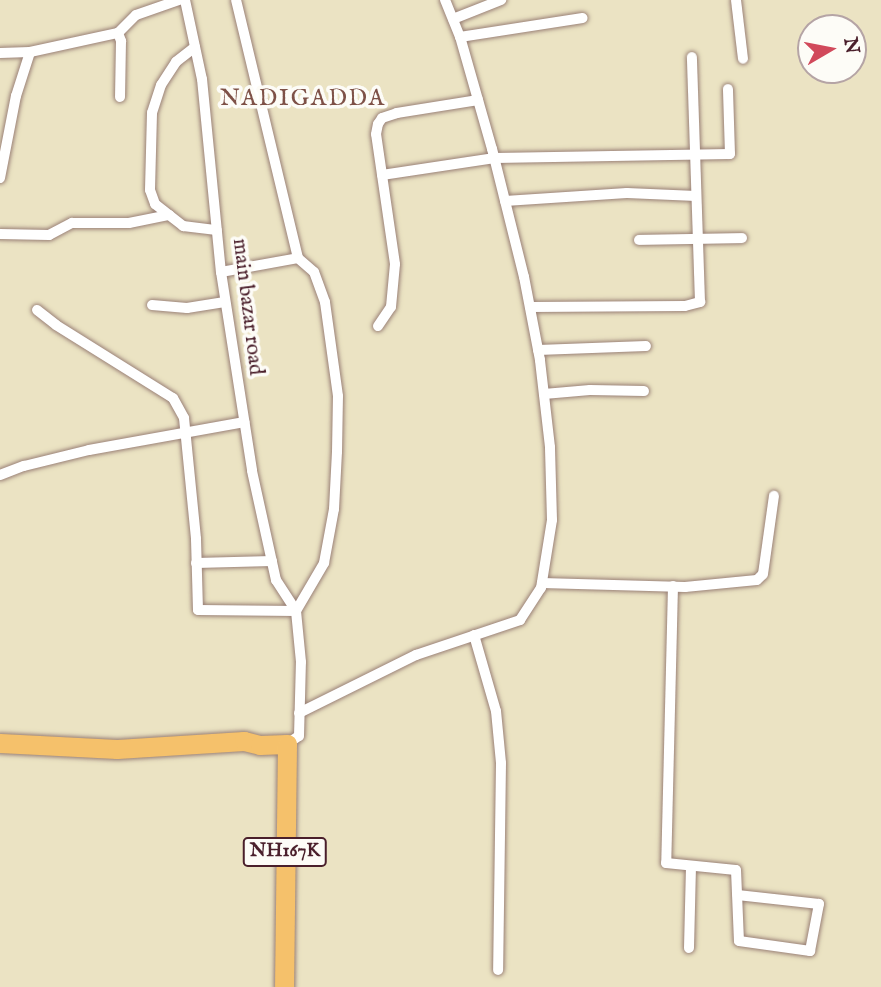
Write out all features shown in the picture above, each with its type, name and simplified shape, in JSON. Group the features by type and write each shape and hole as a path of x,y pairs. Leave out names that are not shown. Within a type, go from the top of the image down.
{"highway":[{"path":"0,743 105,749 244,741 260,745 288,744"},
{"name":"NH167K","path":"284,987 288,744"},
{"path":"0,751 98,758 243,751 260,745"}],"street":[{"path":"0,178 16,96 33,48 118,33 136,15 179,0"},
{"name":"main bazar road","path":"185,0 202,79 221,272 244,422 276,580 296,611"},
{"path":"236,0 298,258 313,272 325,302 338,396 334,509 324,563 296,611 300,663 299,736 288,744"},
{"path":"299,713 416,655 520,620 542,583 552,520 550,447 538,350 495,158 460,37 445,0"},
{"path":"453,19 501,0"},
{"path":"736,0 743,59"},
{"path":"460,37 583,18"},
{"path":"118,33 121,41 120,97"},
{"path":"195,47 176,62 161,85 152,113 150,190 155,204 183,226 217,230"},
{"path":"0,53 30,52"},
{"path":"530,307 685,306 699,302 692,57"},
{"path":"382,176 495,158 730,154 728,89"},
{"path":"378,326 391,307 395,264 376,134 382,118 478,100"},
{"path":"505,201 627,193 696,196"},
{"path":"0,234 49,235 72,223 129,223 169,215"},
{"path":"639,240 742,238"},
{"path":"221,272 298,258"},
{"path":"152,305 187,308 225,302"},
{"path":"37,310 56,326 173,398 184,418 198,610 296,611"},
{"path":"538,350 646,346"},
{"path":"544,394 590,390 644,391"},
{"path":"0,475 50,458 244,422"},
{"path":"542,583 673,586 757,580 763,573 774,496"},
{"path":"196,563 272,561"},
{"path":"673,586 666,863 736,870 737,895 739,941 810,951 816,934 819,904 737,895"},
{"path":"474,635 496,711 501,762 498,970"},
{"path":"689,948 691,866"}],"district":[{"name":"NADIGADDA","path":"303,99"}]}
